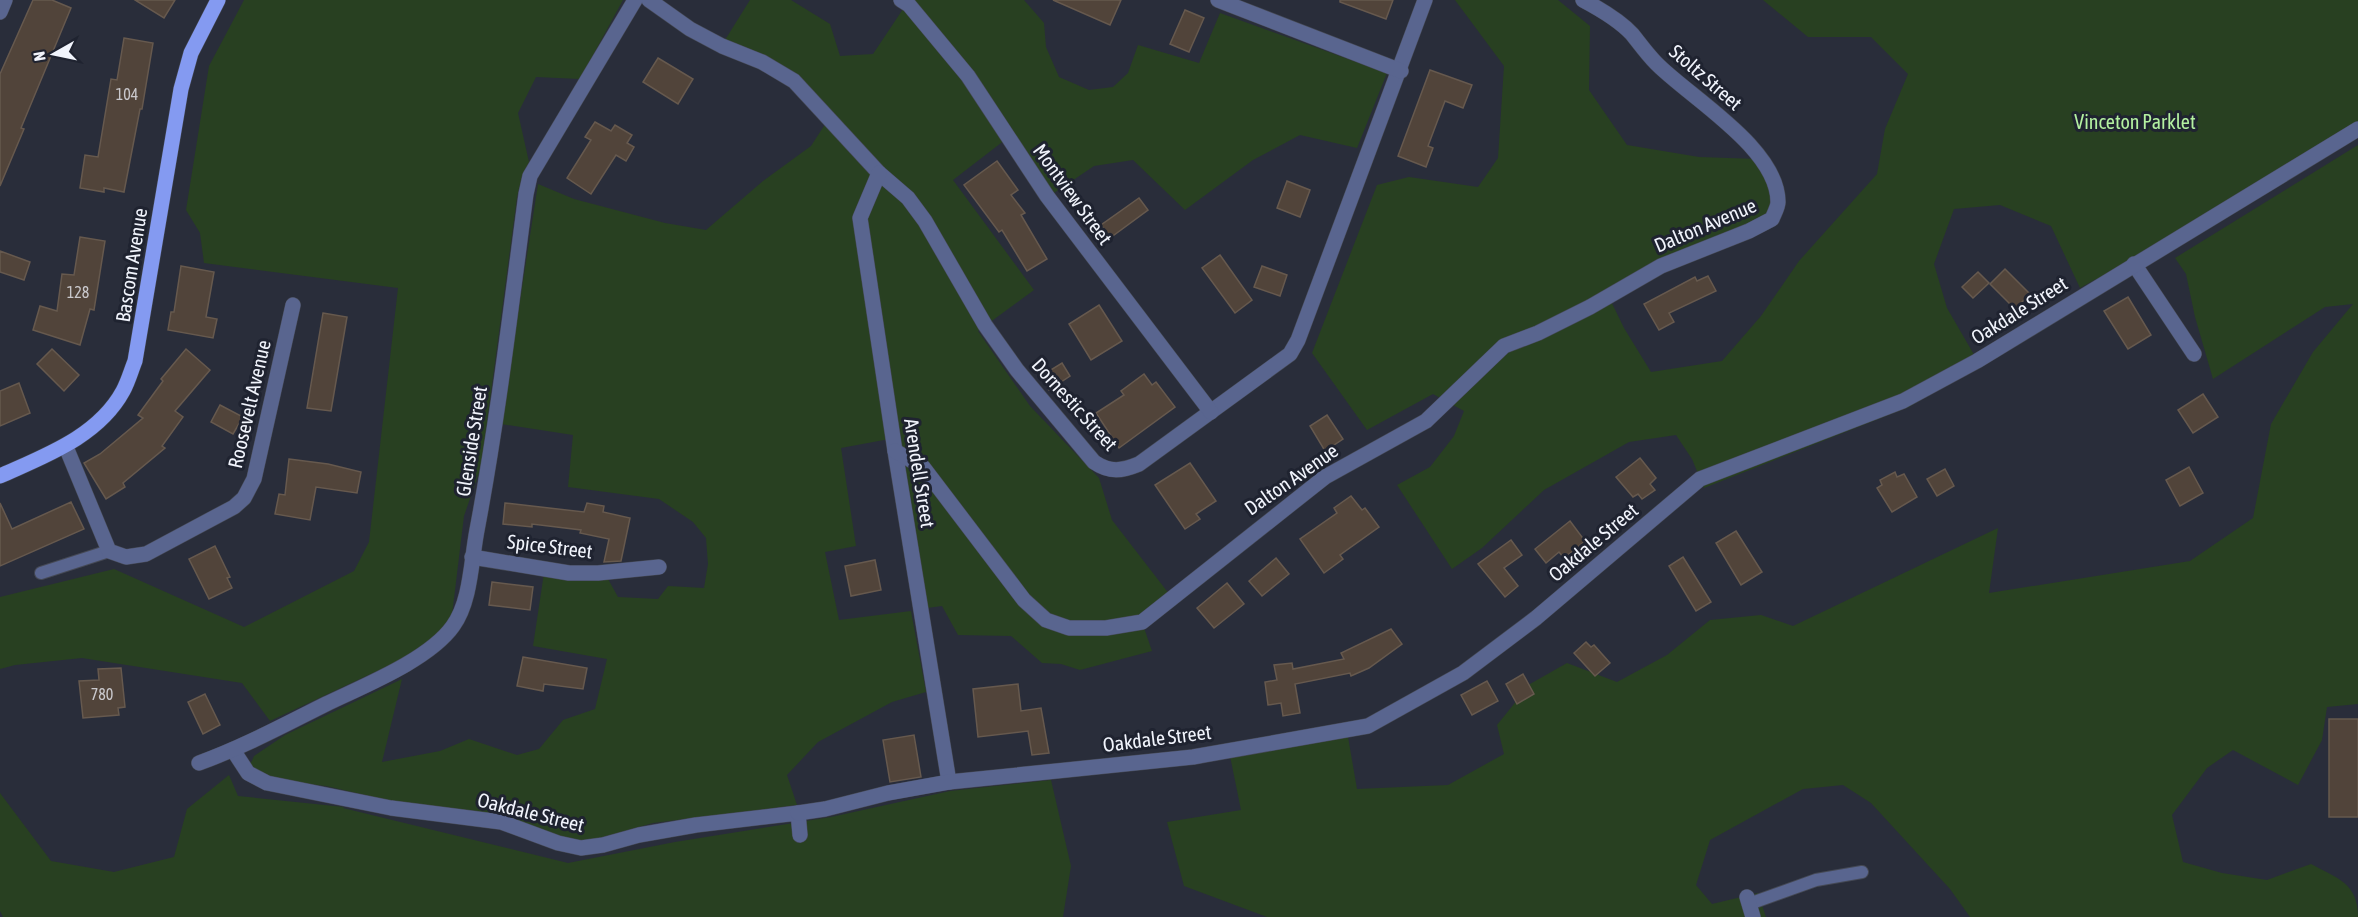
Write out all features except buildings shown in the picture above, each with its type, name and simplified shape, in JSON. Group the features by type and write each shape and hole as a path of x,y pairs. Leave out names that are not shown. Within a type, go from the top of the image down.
{"main road":[{"name":"Bascom Avenue","path":"0,476 66,447 101,419 122,392 135,361 181,89 191,53 218,0"}],"street":[{"path":"0,12 5,0"},
{"name":"Glenside Street","path":"199,763 233,750 421,655 441,640 459,615 465,597 490,458 530,176 635,0"},
{"name":"Dornestic Street","path":"649,0 690,29 722,46 762,62 794,81 879,173 908,198 925,221 985,325 1010,362 1094,462 1105,469 1126,470 1139,464 1290,354 1298,340 1401,71 1425,0"},
{"name":"Montview Street","path":"902,0 909,5 968,76 1047,196 1211,412"},
{"path":"1218,0 1401,71"},
{"name":"Stoltz Street","path":"1583,0 1601,9 1630,32 1656,63 1717,112 1760,157 1775,184 1779,203"},
{"name":"Oakdale Street","path":"233,750 248,772 267,783 391,808 501,822 558,843 581,848 603,845 639,834 825,809 888,793 949,782 1193,757 1368,726 1463,673 1536,618 1701,479 1903,401 1977,361 2358,129"},
{"name":"Arendell Street","path":"879,173 860,218 895,452 949,782"},
{"name":"Dalton Avenue","path":"895,452 923,467 1024,600 1046,620 1070,628 1106,628 1142,622 1325,477 1426,421 1504,346 1538,333 1661,266 1749,231 1772,219 1779,203"},
{"path":"2134,264 2194,354"},
{"name":"Roosevelt Avenue","path":"109,551 126,557 146,555 224,514 243,498 254,479 293,305"},
{"path":"66,447 109,551"},
{"name":"Spice Street","path":"472,556 569,573 598,573 659,567"},
{"path":"798,813 800,835"}],"lane":[{"path":"41,573 109,551"},
{"path":"1749,906 1816,880 1862,872"}],"green space":[{"path":"244,0 623,0 580,79 536,77 518,113 529,162 522,176 517,197 481,467 464,516 452,615 435,637 407,657 270,721 242,683 82,658 15,665 0,669 0,597 114,569 244,627 354,571 369,542 398,288 204,263 200,233 186,210 209,66"},
{"path":"750,0 791,0 830,24 840,56 873,54 909,0 1024,0 1044,23 1046,47 1059,77 1089,90 1113,87 1128,73 1138,45 1199,63 1220,13 1387,73 1357,148 1300,135 1253,160 1185,210 1133,160 1094,166 1054,193 1014,133 953,180 1034,290 978,331 1030,406 1099,478 1112,520 1173,599 1142,622 1152,651 1080,670 1061,664 1042,663 1011,636 958,635 942,606 927,608 900,437 841,448 856,546 825,552 839,620 911,611 926,692 892,702 818,742 787,775 797,805 653,823 578,844 326,786 266,779 250,765 254,756 285,735 402,679 382,762 440,751 469,739 517,755 539,749 563,720 595,709 607,659 533,646 544,573 608,579 618,597 658,599 668,586 704,588 708,564 706,538 693,522 659,499 568,487 573,435 501,424 538,184 574,199 665,223 706,230 763,181 811,146 833,112 791,70 725,40"},
{"name":"Vinceton Parklet","path":"1455,0 1558,0 1590,26 1589,90 1627,145 1699,157 1758,159 1774,201 1769,216 1606,291 1624,328 1651,372 1722,361 1761,316 1799,261 1877,174 1885,129 1908,74 1871,37 1808,37 1763,0 2358,0 2358,128 2099,284 2096,279 2080,288 2051,226 2000,205 1954,209 1934,264 1947,308 1980,365 1909,407 1704,488 1692,459 1676,435 1629,442 1544,490 1482,548 1452,569 1397,485 1430,467 1454,436 1464,411 1433,394 1367,430 1312,353 1377,185 1409,177 1478,187 1498,158 1504,66"},
{"path":"2358,145 2358,704 2327,707 2322,740 2298,785 2233,750 2207,768 2172,815 2183,862 2222,873 2267,880 2311,864 2337,878 2350,889 2357,906 2358,917 1970,917 1950,889 1871,803 1843,785 1803,789 1710,840 1696,885 1712,904 1758,893 1766,917 1267,917 1184,886 1167,822 1241,810 1230,756 1348,737 1357,789 1448,785 1504,754 1497,725 1530,684 1567,663 1617,682 1667,655 1710,620 1761,615 1793,626 1998,528 1989,593 2190,561 2253,518 2271,424 2313,352 2353,304 2325,307 2213,379 2195,317 2186,274 2175,258"},
{"path":"229,775 238,796 344,807 568,863 675,842 831,817 950,791 1051,780 1071,866 1063,917 3,917 0,911 0,793 51,861 114,872 174,857 187,809"}]}
